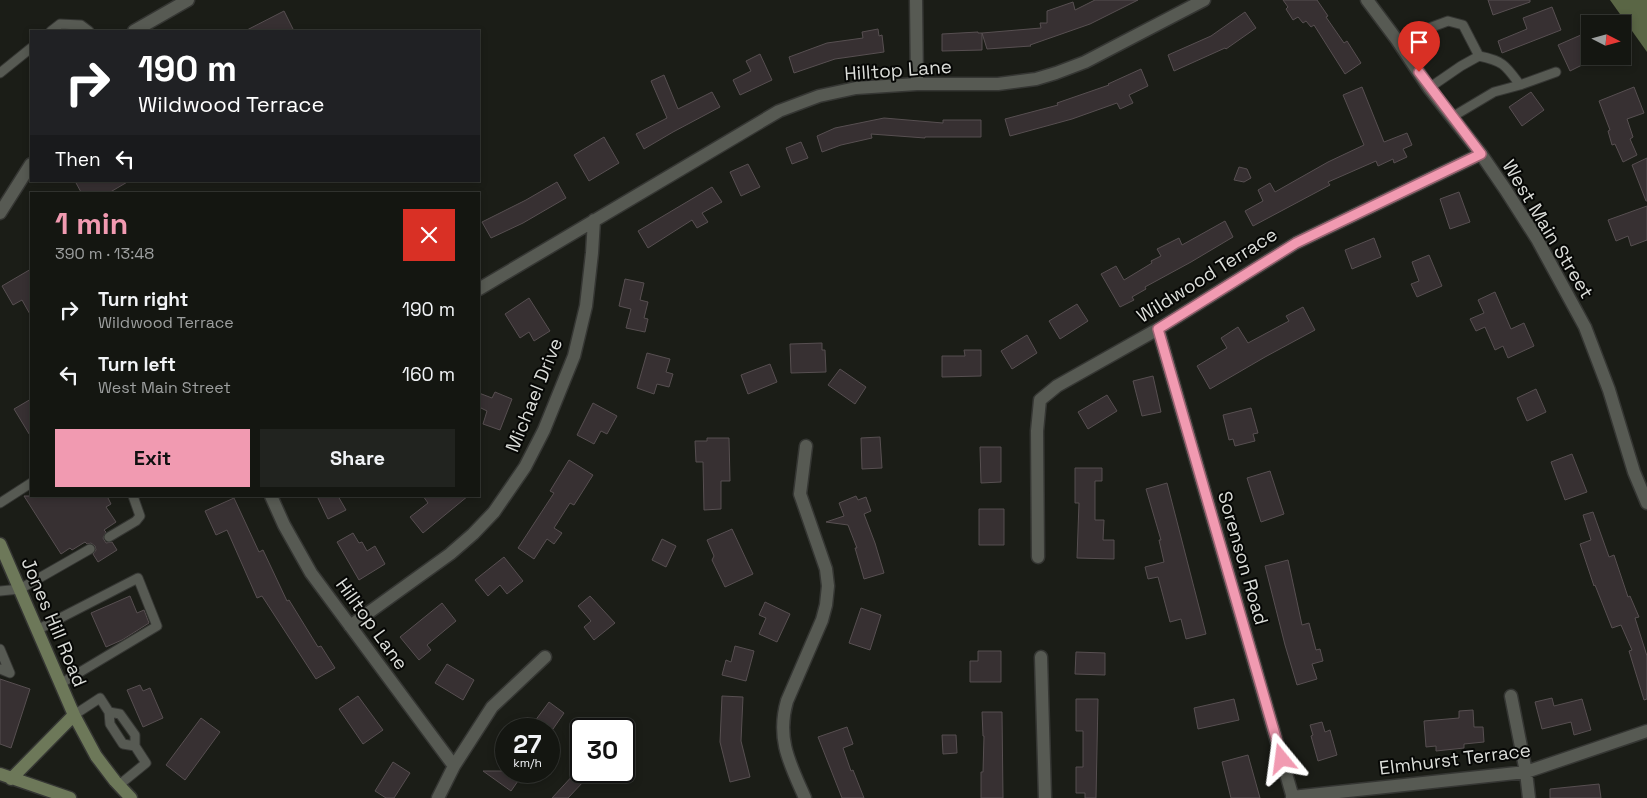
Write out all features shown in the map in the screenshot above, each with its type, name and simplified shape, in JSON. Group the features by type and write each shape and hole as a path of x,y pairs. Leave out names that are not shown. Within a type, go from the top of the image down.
{"main road":[{"name":"Jones Hill Road","path":"0,544 74,715 96,756 131,798"},
{"name":"Jones Hill Road","path":"5,777 74,715"},
{"path":"5,777 70,798"}],"street":[{"path":"136,30 188,0"},
{"path":"916,0 918,84"},
{"name":"Hilltop Lane","path":"480,288 779,111 820,96 856,88 918,84 998,84 1036,79 1085,62 1204,0"},
{"name":"West Main Street","path":"1367,0 1429,88 1481,154 1537,239 1585,327 1609,390 1634,472 1647,503"},
{"name":"Wildwood Terrace","path":"1038,557 1037,431 1040,400 1057,386 1158,329 1296,243 1481,154"},
{"path":"0,213 30,166"},
{"name":"Michael Drive","path":"350,626 450,554 473,534 494,512 525,467 544,430 574,356 586,306 594,220"},
{"name":"Sorenson Road","path":"1158,329 1292,798"},
{"path":"805,798 784,749 782,733 783,714 787,701 822,620 826,606 828,586 826,569 800,494 806,446"},
{"name":"Hilltop Lane","path":"272,497 284,524 311,573 454,766"},
{"path":"438,798 454,766 492,707 545,657"},
{"path":"1042,657 1045,798"},
{"path":"1511,696 1526,772 1529,798"},
{"name":"Elmhurst Terrace","path":"1292,798 1526,772 1647,731"}],"lane":[{"path":"1397,40 1448,21 1463,25 1479,56"},
{"path":"52,30 60,24 81,25 88,30"},
{"path":"0,73 30,49"},
{"path":"1429,88 1479,56 1490,58 1504,65 1520,85"},
{"path":"1452,117 1494,92 1556,72"},
{"path":"0,503 30,484"},
{"path":"109,538 136,521 140,516 133,497"},
{"path":"0,591 20,589 90,549"},
{"path":"37,630 138,578 157,626 60,684"},
{"path":"0,649 10,673 0,669"},
{"path":"74,715 100,698 109,712 110,724 123,744 135,746"},
{"path":"109,712 120,714 135,736 135,746 146,764 119,785"}],"shaded area":[{"path":"1610,0 1647,0 1647,52 1631,30 1631,15 1621,15"}],"building":[{"path":"1095,0 1138,0 1090,24 1031,46 987,49 982,33 1041,28 1040,23 1047,23 1047,11 1073,2 1075,10"},
{"path":"1283,0 1317,0 1344,43 1347,41 1361,63 1345,74 1314,25 1311,27 1306,21 1303,23 1298,17 1293,20"},
{"path":"1488,0 1530,0 1530,2 1493,15"},
{"path":"1552,7 1561,30 1502,53 1498,41 1527,29 1523,18"},
{"path":"284,11 294,30 247,30"},
{"path":"1245,12 1256,28 1226,49 1174,71 1168,55 1211,36"},
{"path":"878,29 879,36 882,35 884,52 835,59 794,73 789,57 827,43 863,38 862,32"},
{"path":"982,33 982,50 942,51 942,34"},
{"path":"1581,35 1582,65 1570,71 1558,45"},
{"path":"760,54 772,80 740,95 733,80 751,71 746,61"},
{"path":"1141,69 1148,86 1129,95 1133,103 1120,109 1117,103 1072,119 1010,136 1005,119 1058,105 1057,103 1109,85"},
{"path":"664,75 678,109 712,92 720,107 644,149 636,134 667,118 651,81"},
{"path":"1362,87 1384,142 1407,133 1412,145 1403,149 1407,157 1394,163 1393,159 1378,166 1376,161 1328,182 1330,185 1253,226 1245,211 1263,201 1258,190 1270,183 1275,192 1328,162 1364,145 1343,95"},
{"path":"1634,87 1644,113 1627,119 1633,137 1630,139 1637,155 1623,162 1615,144 1612,145 1608,131 1610,130 1599,101"},
{"path":"1531,92 1544,110 1522,126 1509,107"},
{"path":"884,118 943,123 943,120 981,120 981,137 925,138 871,134 872,138 841,145 822,152 817,136 835,128"},
{"path":"604,137 619,163 589,181 574,155"},
{"path":"801,142 808,158 792,164 786,148"},
{"path":"1647,158 1647,201 1646,201 1632,165"},
{"path":"748,164 760,187 741,196 730,172"},
{"path":"1239,167 1247,169 1251,178 1244,182 1234,180"},
{"path":"76,182 127,182 110,192 81,192"},
{"path":"557,182 566,198 523,223 491,238 482,222"},
{"path":"712,187 722,202 702,213 708,222 697,228 692,220 648,248 638,231"},
{"path":"1459,192 1470,222 1450,229 1440,199"},
{"path":"1647,206 1647,240 1631,246 1628,236 1616,241 1608,220"},
{"path":"1225,221 1233,237 1145,287 1146,289 1132,297 1134,300 1120,307 1101,274 1116,266 1124,280 1161,256 1157,249 1179,238 1182,245"},
{"path":"1374,238 1381,257 1352,269 1345,250"},
{"path":"1429,255 1442,286 1417,297 1411,284 1419,281 1412,262"},
{"path":"30,270 30,314 22,300 13,305 2,286"},
{"path":"625,279 644,283 640,300 648,302 644,318 648,319 645,332 626,328 631,309 619,306"},
{"path":"1495,292 1511,329 1524,323 1534,346 1508,358 1503,346 1495,350 1485,327 1476,331 1470,319 1484,313 1478,300"},
{"path":"529,298 550,331 534,341 529,332 520,338 505,314"},
{"path":"1077,304 1088,321 1060,339 1049,321"},
{"path":"1303,307 1315,330 1210,389 1197,366 1227,348 1221,338 1238,327 1248,343 1289,321 1286,316"},
{"path":"1027,335 1037,353 1012,369 1001,351"},
{"path":"822,343 822,350 825,350 826,372 791,373 790,344"},
{"path":"964,350 981,350 981,376 942,377 942,356 965,356"},
{"path":"647,353 670,359 666,372 673,374 669,387 657,384 654,394 637,388"},
{"path":"770,364 777,382 748,394 741,375"},
{"path":"840,369 866,387 855,404 828,385"},
{"path":"1153,376 1161,412 1142,416 1133,381"},
{"path":"1536,389 1546,412 1527,421 1517,398"},
{"path":"495,392 512,399 500,430 483,424 487,411 480,408 480,393 492,398"},
{"path":"1107,395 1117,411 1088,429 1078,412"},
{"path":"30,400 30,435 14,409"},
{"path":"593,403 617,416 607,434 601,431 594,444 577,435"},
{"path":"1251,408 1258,433 1253,434 1255,441 1235,446 1233,439 1229,440 1223,415"},
{"path":"880,437 882,468 862,469 861,438"},
{"path":"707,438 729,438 730,481 721,481 721,509 704,510 703,462 696,462 695,441 707,441"},
{"path":"980,447 1001,447 1001,482 981,483"},
{"path":"1572,454 1587,492 1565,500 1551,462"},
{"path":"569,460 593,475 574,505 570,503 554,528 562,533 554,544 547,539 534,559 518,548 554,493 550,491"},
{"path":"1075,468 1102,468 1102,481 1095,481 1095,520 1104,520 1103,540 1114,540 1114,559 1077,558 1079,503 1075,503"},
{"path":"1270,471 1284,514 1261,522 1247,478"},
{"path":"1167,483 1206,634 1186,639 1181,619 1170,622 1158,577 1148,579 1145,567 1164,562 1159,540 1161,540 1146,489"},
{"path":"24,496 108,497 111,504 106,507 116,522 104,530 106,532 103,538 106,543 112,542 117,550 98,562 93,554 96,550 95,546 91,543 87,544 85,542 61,554"},
{"path":"856,496 858,500 866,497 871,511 864,514 884,573 864,579 855,548 857,548 848,525 826,522 844,516 839,503"},
{"path":"317,497 339,497 346,510 328,519"},
{"path":"424,497 467,497 423,533 410,517 428,503"},
{"path":"234,498 259,552 263,550 287,601 289,600 318,647 321,646 335,668 316,679 262,596 257,598 227,530 216,535 205,511"},
{"path":"979,509 1004,509 1004,545 979,545"},
{"path":"1593,512 1609,557 1614,555 1628,597 1630,596 1639,617 1635,618 1647,656 1647,699 1644,700 1629,651 1632,650 1621,625 1612,628 1594,586 1580,544 1591,540 1583,515"},
{"path":"732,529 753,574 725,587 712,560 714,556 707,540"},
{"path":"353,533 359,543 362,542 367,551 375,546 385,564 359,580 337,542"},
{"path":"662,539 676,546 666,567 652,560"},
{"path":"504,557 523,581 507,594 500,585 488,596 475,580"},
{"path":"1288,560 1302,625 1309,623 1316,650 1320,649 1323,661 1312,664 1317,679 1297,685 1265,566"},
{"path":"130,596 137,613 144,610 149,623 122,640 106,647 91,613"},
{"path":"590,596 615,623 594,640 584,627 591,621 578,606"},
{"path":"765,602 790,614 777,642 759,634 766,618 759,615"},
{"path":"442,603 456,621 427,645 431,650 419,660 400,637"},
{"path":"861,608 881,615 870,650 849,643"},
{"path":"735,646 754,651 746,681 722,675 726,660 731,662"},
{"path":"978,651 1001,651 1001,682 970,682 970,661 978,661"},
{"path":"1076,652 1105,653 1105,675 1075,674"},
{"path":"447,664 474,680 463,700 435,683"},
{"path":"0,679 30,689 11,748 0,744"},
{"path":"140,685 143,691 150,688 163,718 143,727 127,690"},
{"path":"358,696 383,730 363,744 339,709"},
{"path":"722,696 743,697 741,741 750,777 730,782 720,742"},
{"path":"1552,698 1554,706 1582,699 1591,730 1574,735 1571,722 1542,729 1535,702"},
{"path":"1076,699 1098,699 1096,798 1085,798 1085,793 1076,793 1076,767 1083,767 1083,731 1076,731"},
{"path":"1234,699 1239,720 1198,729 1194,708"},
{"path":"549,702 564,713 560,719 537,718"},
{"path":"1473,710 1474,727 1483,727 1484,742 1464,744 1464,748 1436,751 1436,746 1426,747 1424,721 1459,718 1459,711"},
{"path":"982,712 1002,712 1003,798 981,798 984,736"},
{"path":"201,718 220,732 185,780 166,765"},
{"path":"1322,722 1325,732 1330,730 1337,755 1318,761 1310,725"},
{"path":"847,727 853,744 843,748 851,771 853,770 864,798 842,798 818,737"},
{"path":"942,735 956,735 957,753 943,754"},
{"path":"1248,755 1260,798 1231,798 1222,762"},
{"path":"393,762 410,773 394,798 386,798 375,791"},
{"path":"483,771 495,771 495,780"},
{"path":"570,778 570,783 582,783 568,798 552,798"},
{"path":"500,783 517,783 511,791"},
{"path":"1599,784 1601,798 1550,798 1550,789"}],"route":[{"path":"1282,759 1158,329 1296,243 1481,154 1429,88 1419,72"}]}
